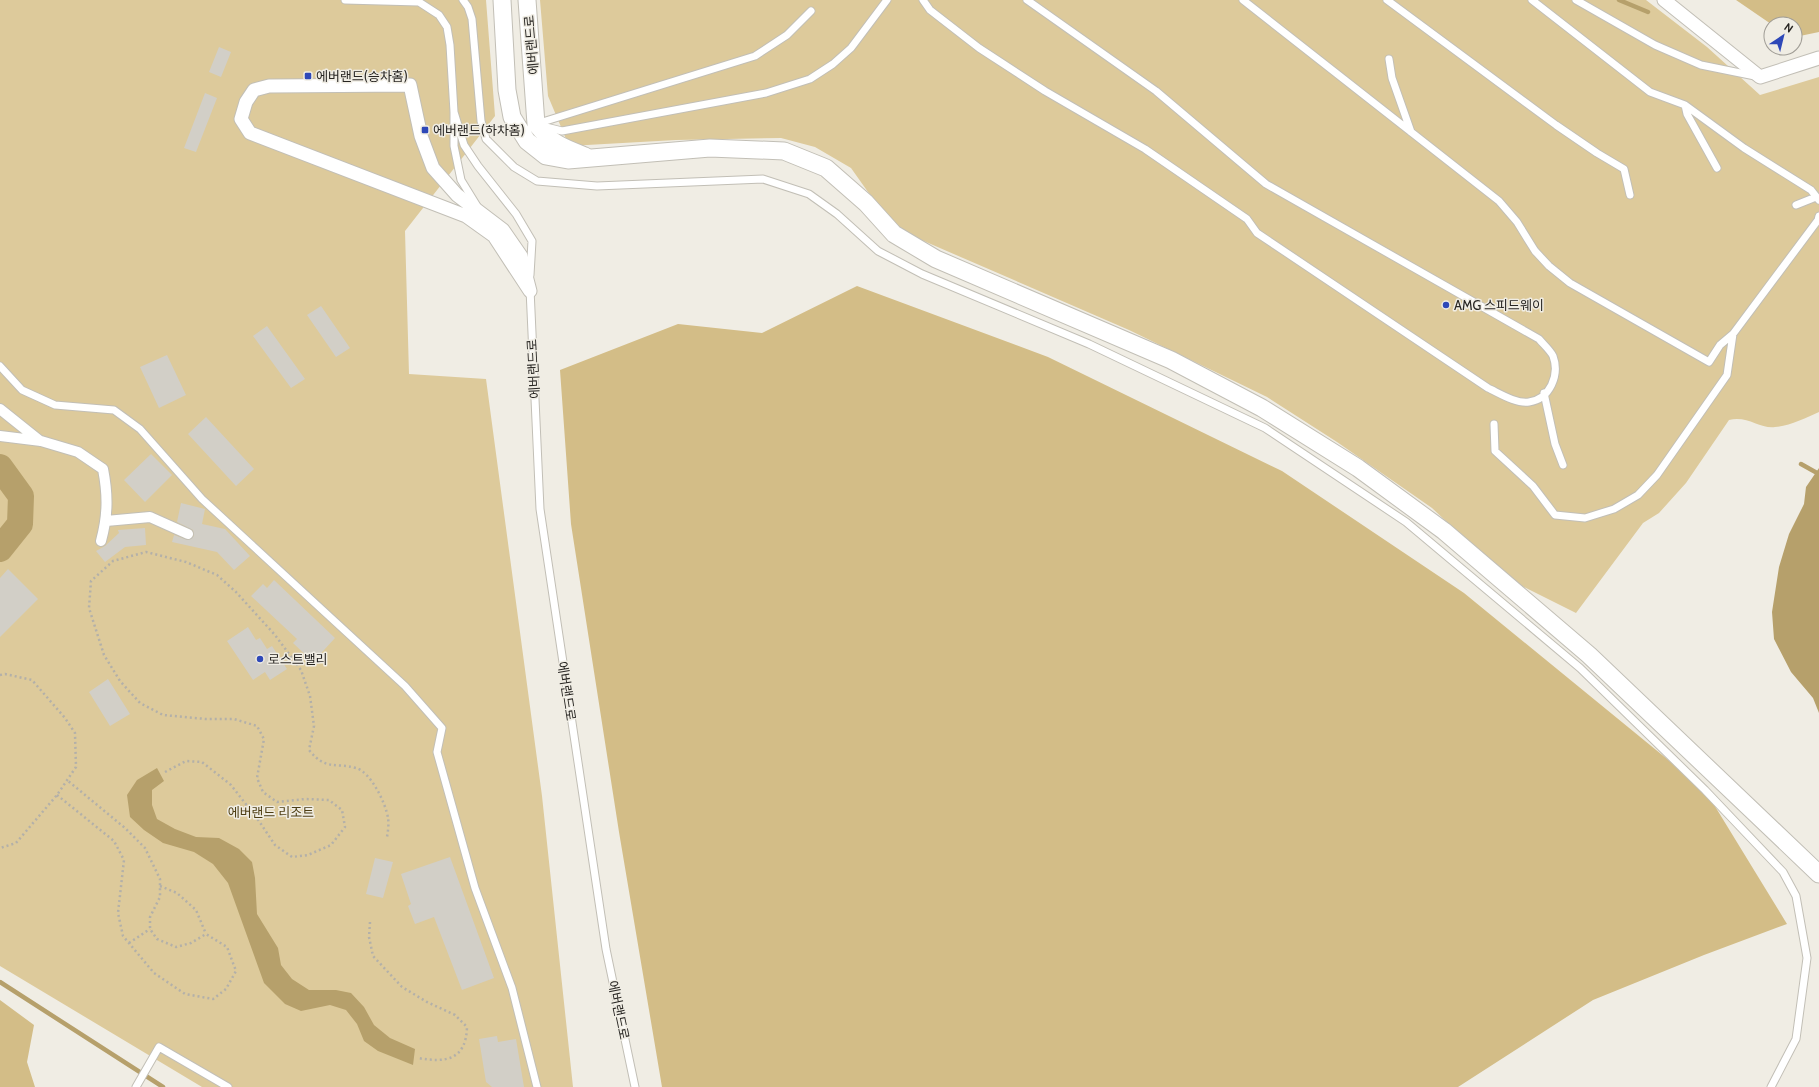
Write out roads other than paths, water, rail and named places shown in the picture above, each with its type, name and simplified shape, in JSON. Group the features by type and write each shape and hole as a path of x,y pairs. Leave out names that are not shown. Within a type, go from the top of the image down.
{"street":[{"name":"에버랜드로","path":"527,0 536,124"},
{"path":"1664,0 1760,77 1819,58"},
{"name":"에버랜드로","path":"501,1 507,90 512,117 527,141 546,156 568,160 710,148 784,151 826,168 866,203 894,234 936,259 1171,360 1262,408 1358,468 1444,532 1589,655 1819,874"},
{"path":"410,85 421,136 433,168 457,195 503,230 520,256 530,291 494,236 466,216 250,133 241,119 246,102 254,90 269,86 410,85"},
{"path":"536,124 547,138 561,146 589,158"},
{"path":"0,409 40,441"},
{"path":"0,436 40,441 78,452 103,469 107,490 106,521 101,541"},
{"path":"106,521 150,517 188,534"}],"lane":[{"path":"345,0 419,2 439,15 447,27 454,112 454,146 461,180 494,236"},
{"path":"463,0 468,6 472,19 481,121 486,139 514,167 537,181 597,186 763,179 809,194 837,214 878,251 922,274 1089,344 1265,428 1406,522 1580,668 1705,790 1783,872 1796,896 1807,958 1796,1039 1771,1087"},
{"path":"536,124 562,131 766,93 810,79 833,64 851,48 887,0"},
{"path":"923,0 930,10 979,48 1045,90 1145,149 1247,218 1257,233 1488,388 1510,398 1528,402 1540,398 1551,386 1556,373 1552,355 1539,339 1266,184 1156,91 1027,0"},
{"path":"1243,0 1499,200 1518,222 1535,251 1549,266 1570,283 1709,362 1720,345 1733,334 1818,220 1819,216"},
{"path":"1387,0 1556,124 1597,153 1624,169 1630,195"},
{"path":"1532,0 1650,92 1685,105 1744,148 1811,190 1818,199 1796,205"},
{"path":"1576,0 1655,45 1701,65 1760,77"},
{"path":"536,124 755,56 788,35 811,10"},
{"path":"1389,59 1392,78 1411,132"},
{"path":"1685,105 1687,114 1717,168"},
{"name":"에버랜드로","path":"454,112 464,144 478,166 516,214 532,241 530,291 540,509 606,949 635,1087"},
{"path":"1494,424 1495,451 1533,486 1555,515 1585,518 1614,509 1638,495 1657,475 1727,375 1733,334"},
{"path":"0,366 22,390 55,405 114,410 140,429 202,498 405,686 442,728 437,752 475,888 512,988 537,1087"},
{"path":"1544,393 1555,444 1563,465"},
{"path":"136,1087 159,1047 228,1087"}],"waterway":[{"path":"1619,0 1648,12"},
{"path":"1801,464 1819,474"},
{"path":"0,467 21,496 20,524 0,549"},
{"path":"0,982 163,1087"}],"place":[{"name":"에버랜드(승차홈)","path":"308,76"},
{"name":"에버랜드(하차홈)","path":"425,130"},
{"name":"AMG 스피드웨이","path":"1446,305"},
{"name":"로스트밸리","path":"260,659"}],"park label":[{"name":"에버랜드 리조트","path":"271,812"}]}
